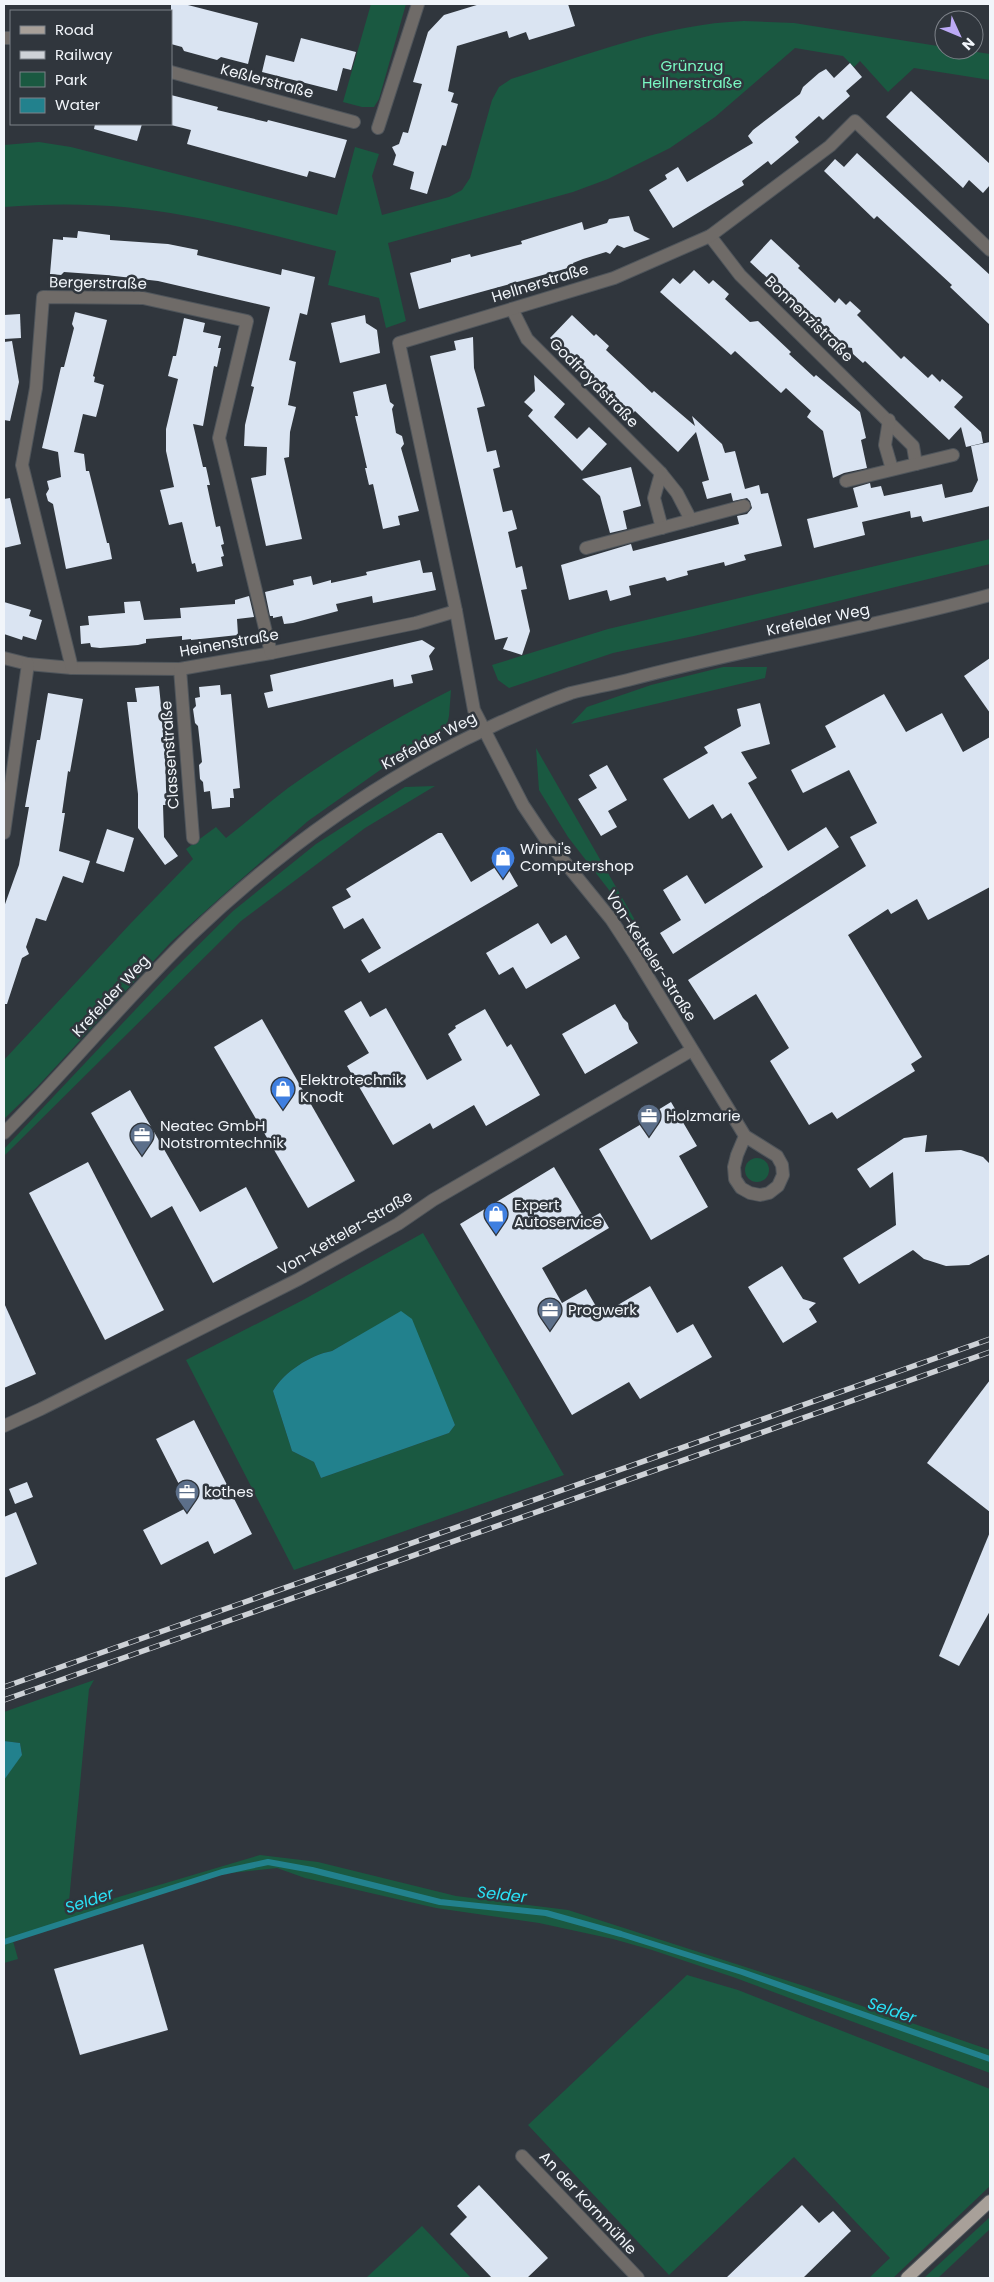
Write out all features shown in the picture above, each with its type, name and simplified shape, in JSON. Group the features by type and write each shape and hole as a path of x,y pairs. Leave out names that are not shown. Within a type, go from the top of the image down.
{"main road":[{"path":"907,2278 990,2200"}],"street":[{"path":"378,128 418,4"},
{"name":"Keßlerstraße","path":"172,72 354,122"},
{"name":"Hellnerstraße","path":"483,730 474,710 456,611 399,343 614,278 710,236 830,146 855,121 990,250"},
{"name":"Bonnenzistraße","path":"710,236 740,275 889,420 913,446 916,464"},
{"name":"Bergerstraße","path":"72,668 22,465 36,388 43,297 144,298 246,321 219,438 271,653"},
{"name":"Godfroydstraße","path":"512,309 527,339 661,473 677,493 692,520"},
{"path":"889,420 885,445 892,469"},
{"path":"846,481 953,455"},
{"path":"661,473 654,498 662,528"},
{"path":"586,548 744,506"},
{"name":"Krefelder Weg","path":"4,1134 184,942 237,893 287,851 412,766 483,730 573,693 624,682 687,664 926,613 990,595"},
{"name":"Heinenstraße","path":"4,658 28,664 72,668 180,669 271,653 416,623 456,611"},
{"path":"4,833 28,664"},
{"name":"Classenstraße","path":"180,669 193,838"},
{"name":"Von-Ketteler-Straße","path":"483,730 523,805 545,838 611,920 745,1136 769,1149 777,1156 782,1165 783,1175 778,1186 769,1193 760,1195 750,1193 741,1188 735,1179 734,1167 737,1154 745,1136"},
{"name":"Von-Ketteler-Straße","path":"4,1426 50,1405 299,1279 398,1224 433,1200 692,1050"},
{"name":"An der Kornmühle","path":"522,2156 631,2276"}],"green space":[{"path":"371,4 406,4 379,99 374,107 362,107 343,102"},
{"name":"Grünzug Hellnerstraße","path":"744,21 794,23 934,45 934,60 984,60 984,53 990,54 990,80 914,68 888,92 860,61 854,67 843,56 795,48 715,117 670,148 608,179 573,192 388,243 406,321 386,328 379,298 328,285 336,251 262,232 142,209 72,204 4,207 4,145 39,142 71,147 337,215 355,147 379,154 372,176 382,215 449,197 462,190 470,178 492,100 499,87 511,79 655,34 714,23"},
{"path":"990,539 990,564 694,636 613,653 509,688 498,680 492,665 608,629"},
{"path":"723,667 767,667 765,678 571,724 587,707 651,685"},
{"path":"451,690 446,729 383,768 308,821 222,896 171,942 37,1087 4,1119 4,1060 193,859 186,849 216,827 226,838 288,788 327,761 388,724"},
{"path":"536,748 643,934 568,837 539,790"},
{"path":"435,786 365,828 241,921 4,1156 4,1149 169,974 233,911 316,844 405,787"},
{"path":"757,1158 765,1162 769,1170 765,1178 757,1182 749,1178 745,1170 749,1162"},
{"path":"423,1233 564,1475 294,1570 186,1360 303,1300","holes":["401,1312 455,1425 449,1433 321,1478 314,1462 292,1451 273,1391 284,1377 298,1365 315,1356 332,1351"]},
{"path":"94,1680 89,1689 68,1912 260,1855 318,1862 456,1896 568,1910 804,1986 990,2050 990,2073 733,1977 652,1950 613,1939 539,1923 436,1908 305,1878 277,1868 222,1874 13,1941 18,1959 4,1963 4,1780 22,1754 20,1743 4,1741 4,1712"},
{"path":"687,1975 738,1990 990,2089 990,2186 893,2278 869,2278 890,2258 794,2157 669,2275 528,2125"},
{"path":"990,2217 990,2229 938,2278 924,2278"},
{"path":"422,2226 471,2278 366,2278"}],"water":[{"path":"401,1311 412,1319 455,1425 449,1433 321,1478 314,1462 292,1451 273,1391 284,1377 298,1365 315,1356 332,1351"},
{"path":"4,1741 20,1743 22,1755 4,1780"}],"building":[{"path":"171,4 184,4 258,23 248,64 221,57 217,60 184,51 182,47 172,44"},
{"path":"480,4 568,4 575,26 529,40 526,32 509,38 507,31 457,46 448,91 454,93 451,102 458,104 446,146 442,145 427,194 410,189 414,172 393,165 396,155 392,147 399,144 403,132 408,133 422,84 413,82 428,32 444,15"},
{"path":"301,38 356,52 351,70 343,68 337,91 262,72 266,55 294,62"},
{"path":"850,63 862,77 846,91 850,96 823,120 819,116 795,137 799,142 771,165 768,161 742,181 744,185 673,228 649,190 667,179 665,175 678,167 687,182 753,143 748,136 753,130 800,94 803,87 819,73 826,69 834,78"},
{"path":"911,91 990,164 990,185 983,193 969,180 963,188 886,117"},
{"path":"172,95 218,107 217,110 267,122 268,120 347,140 335,178 309,171 307,177 187,144 191,130 171,125"},
{"path":"95,125 142,125 137,141 94,129"},
{"path":"857,153 990,275 990,325 950,287 952,285 877,216 874,219 824,171 835,159 844,167"},
{"path":"629,216 634,231 650,239 624,248 617,245 610,254 606,252 583,259 573,263 574,266 561,270 419,309 410,273 451,262 451,259 470,254 471,257 522,244 521,241 582,222 584,230 607,223 609,219"},
{"path":"78,231 110,235 110,240 168,244 198,250 197,255 281,275 282,269 315,277 307,315 300,313 289,360 296,362 288,405 296,407 290,432 289,457 284,458 302,539 266,546 251,478 266,475 267,447 244,446 245,425 254,387 251,386 270,307 158,281 64,272 61,275 50,274 53,239 63,240 63,237 77,238"},
{"path":"771,239 835,303 839,298 846,305 850,301 861,311 857,315 901,359 904,356 928,378 932,374 940,382 942,379 963,397 954,407 981,432 983,443 966,447 961,427 949,440 865,361 863,363 853,354 852,348 846,347 819,322 817,324 750,262"},
{"path":"694,270 709,284 713,280 729,294 725,299 750,322 758,321 814,377 816,375 860,412 866,438 861,440 867,468 844,473 833,478 823,431 807,417 811,411 786,388 781,393 735,351 731,355 660,292 673,278 680,284"},
{"path":"75,312 107,320 93,376 95,377 94,382 104,385 99,406 96,417 83,414 74,452 84,454 86,471 89,471 112,559 66,569 53,504 48,501 46,494 49,489 47,481 61,477 58,452 42,448 61,367 64,367 74,328 72,324"},
{"path":"20,314 21,338 4,339 4,315"},
{"path":"365,315 366,323 377,330 380,353 340,363 331,323"},
{"path":"572,315 594,336 596,334 609,346 606,350 652,393 654,391 695,426 692,416 722,444 725,453 735,451 745,489 759,485 761,494 768,493 782,546 744,555 746,560 725,566 724,562 687,571 688,575 667,581 665,577 629,586 631,595 610,601 607,590 569,600 561,565 631,544 633,551 739,524 737,516 747,514 752,508 747,498 733,501 731,493 707,499 702,482 709,480 696,432 678,452 635,411 631,415 550,338"},
{"path":"184,318 205,323 203,332 221,336 218,348 221,348 217,367 214,366 203,426 193,424 203,467 206,467 210,485 207,485 216,527 220,526 224,544 221,545 224,556 221,557 223,566 197,572 195,563 192,564 182,522 169,525 160,490 174,487 166,451 166,429 178,379 168,376 173,356 176,356"},
{"path":"473,337 474,368 485,406 477,408 487,452 496,450 500,467 493,469 503,512 512,510 517,529 508,532 516,568 522,566 527,589 521,590 530,631 522,655 503,649 508,637 495,640 430,356 456,350 454,341"},
{"path":"12,341 19,382 10,421 4,420 4,342"},
{"path":"534,375 565,404 554,417 577,439 589,427 607,444 582,471 528,416 533,410 524,402 535,391"},
{"path":"386,384 390,402 394,405 392,409 396,433 402,436 404,444 401,448 419,511 398,516 400,525 383,529 373,484 369,485 365,468 367,468 355,416 358,416 353,392"},
{"path":"990,442 990,506 923,522 921,516 911,518 910,511 862,522 865,535 814,548 807,519 858,507 853,488 870,483 871,488 881,486 884,496 942,484 945,498 972,492 978,480 971,446"},
{"path":"631,467 641,506 623,511 627,529 610,533 600,496 582,479"},
{"path":"10,498 21,544 4,548 4,499"},
{"path":"420,560 423,573 432,572 436,590 373,603 372,596 336,604 338,611 293,623 284,624 282,616 273,618 273,616 270,616 265,592 294,585 293,580 311,576 313,585 331,580 331,583 367,575 366,572"},
{"path":"249,596 254,617 237,619 238,635 191,640 182,640 182,636 146,639 146,643 138,645 100,648 91,647 90,643 81,644 80,626 89,625 88,616 125,613 124,602 140,601 144,620 181,618 180,608 235,604 235,600"},
{"path":"4,602 31,610 29,616 42,620 36,640 23,636 22,640 4,634"},
{"path":"422,640 435,648 429,656 433,670 411,675 413,683 394,687 393,679 268,708 264,693 273,691 270,675"},
{"path":"990,658 990,713 964,676"},
{"path":"220,685 221,695 231,694 240,788 233,789 234,798 230,798 230,807 212,809 210,791 204,792 203,782 200,779 199,765 202,762 198,726 195,723 193,709 196,706 195,698 200,697 199,687"},
{"path":"159,686 165,745 167,805 163,805 164,837 178,856 165,865 138,828 138,794 127,702 137,702 135,688"},
{"path":"48,693 83,699 70,772 68,771 62,813 65,813 59,851 90,861 83,883 63,876 46,921 36,918 26,947 29,954 22,958 7,1004 4,1004 4,907 19,865 29,807 25,807"},
{"path":"884,694 906,732 942,713 963,752 990,737 990,887 928,920 917,899 891,914 888,909 848,935 922,1057 911,1064 915,1071 837,1119 832,1112 809,1125 770,1061 789,1048 756,994 714,1020 688,980 866,866 850,837 877,823 849,770 803,793 791,770 836,747 825,726"},
{"path":"760,703 770,744 741,752 757,778 748,783 788,851 826,827 839,847 673,954 660,933 681,920 663,890 687,875 705,904 763,867 731,813 722,819 713,804 689,819 663,779 708,753 704,747 741,726 737,709"},
{"path":"607,765 627,800 608,811 617,827 601,836 578,799 597,788 589,775"},
{"path":"107,829 134,838 124,872 96,863"},
{"path":"438,833 442,833 471,882 504,862 518,886 369,973 361,960 381,948 363,918 344,929 332,907 351,897 346,889"},
{"path":"538,923 551,944 566,935 580,958 526,989 513,967 499,975 486,953"},
{"path":"361,1001 370,1017 386,1008 427,1080 462,1060 448,1034 456,1028 455,1026 485,1009 507,1047 511,1044 540,1095 486,1126 474,1105 433,1129 430,1123 393,1145 347,1066 369,1053 344,1011"},
{"path":"615,1004 628,1023 629,1029 638,1043 585,1074 562,1034"},
{"path":"262,1019 355,1181 308,1208 214,1047"},
{"path":"130,1090 200,1212 246,1187 278,1248 213,1283 172,1206 151,1218 91,1113"},
{"path":"671,1102 697,1146 679,1156 708,1207 651,1240 599,1149 655,1116 653,1113"},
{"path":"927,1135 925,1152 961,1150 983,1157 990,1164 990,1254 969,1265 946,1266 924,1259 913,1250 859,1284 843,1258 896,1225 893,1172 870,1188 857,1169 904,1138"},
{"path":"88,1162 164,1310 105,1340 29,1193"},
{"path":"554,1167 586,1221 600,1213 609,1228 542,1268 562,1303 586,1289 601,1315 650,1286 677,1333 693,1324 712,1357 640,1399 629,1382 572,1415 460,1224"},
{"path":"782,1266 803,1299 816,1303 809,1309 817,1322 783,1343 748,1287"},
{"path":"4,1303 36,1374 4,1388"},
{"path":"990,1380 990,1512 927,1463"},
{"path":"194,1420 252,1534 214,1554 208,1541 161,1565 143,1530 190,1506 156,1439"},
{"path":"27,1482 33,1497 15,1504 9,1489"},
{"path":"16,1512 37,1564 4,1578 4,1517"},
{"path":"990,1532 990,1611 959,1666 939,1656"},
{"path":"143,1944 168,2030 80,2055 54,1969"},
{"path":"479,2185 548,2258 527,2278 492,2278 450,2234 467,2217 457,2206"},
{"path":"802,2205 819,2223 833,2211 851,2231 803,2278 726,2278"}],"waterway":[{"name":"Selder","path":"4,1942 222,1872 268,1862 312,1870 440,1902 546,1913 621,1934 742,1972 990,2059"}],"railway":[{"path":"4,1687 990,1339"},
{"path":"4,1700 990,1352"}],"place":[{"name":"Winni's Computershop","path":"503,879"},
{"name":"Elektrotechnik Knodt","path":"283,1110"},
{"name":"Holzmarie","path":"649,1137"},
{"name":"Neatec GmbH Notstromtechnik","path":"142,1156"},
{"name":"Expert Autoservice","path":"496,1235"},
{"name":"Progwerk","path":"550,1331"},
{"name":"kothes","path":"187,1513"}]}
